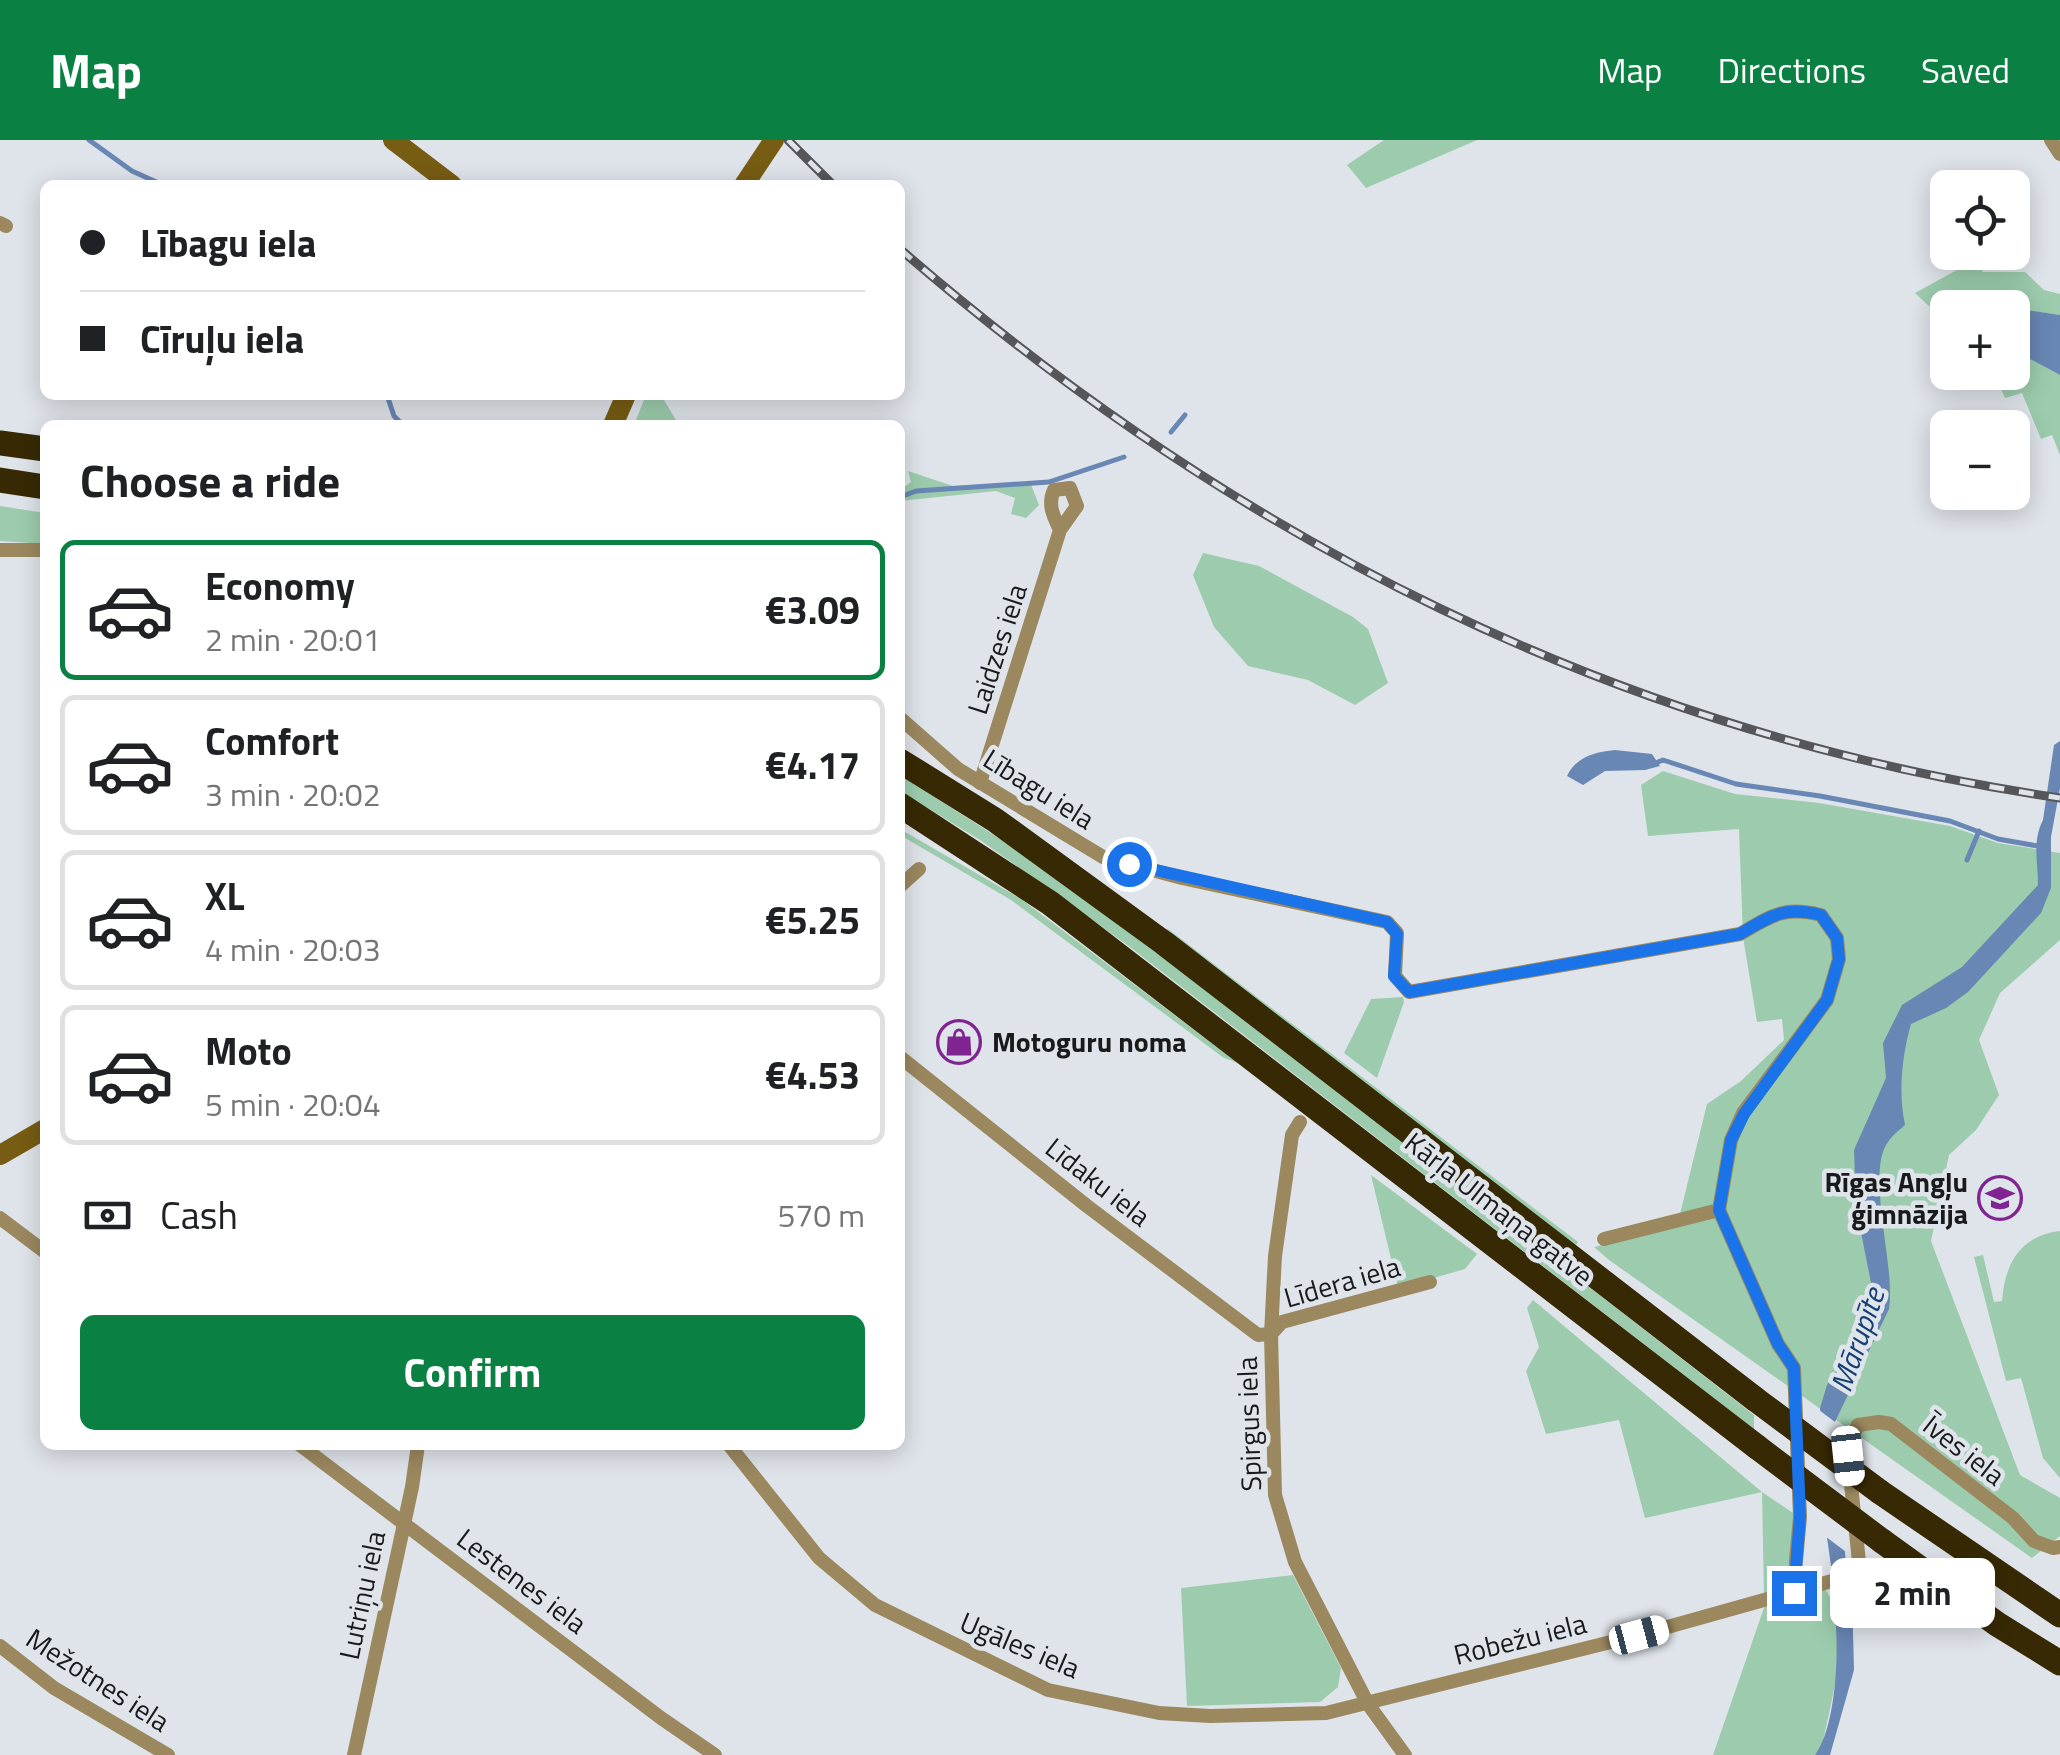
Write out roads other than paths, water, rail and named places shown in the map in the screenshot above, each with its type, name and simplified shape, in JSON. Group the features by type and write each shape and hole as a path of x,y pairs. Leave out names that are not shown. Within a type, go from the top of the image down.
{"highway":[{"path":"0,443 40,448"},
{"path":"0,480 40,485"},
{"name":"Kārļa Ulmaņa gatve","path":"905,764 995,820 1164,943 1755,1399 1880,1492 2060,1615"},
{"name":"Kārļa Ulmaņa gatve","path":"905,808 1050,903 1757,1448 1996,1624 2060,1662"}],"street":[{"path":"393,140 445,180"},
{"path":"747,180 774,140"},
{"path":"2051,140 2060,154"},
{"name":"Laidzes iela","path":"980,783 1060,530"},
{"path":"0,550 40,550"},
{"name":"Lībagu iela","path":"905,722 958,769 1103,857 1387,922 1397,934 1394,976 1409,992 1740,934 1774,914 1796,909 1821,915 1837,938 1839,959 1827,1000 1744,1114 1731,1140 1719,1210"},
{"path":"905,882 919,869"},
{"name":"Līdaku iela","path":"905,1062 1242,1324 1258,1335 1271,1334"},
{"name":"Spirgus iela","path":"1300,1122 1292,1135 1275,1256 1271,1334 1274,1495 1295,1562 1368,1704 1405,1755"},
{"path":"0,1155 40,1132"},
{"path":"1604,1238 1719,1210 1778,1344 1794,1368 1800,1517 1794,1593"},
{"path":"0,1218 40,1248"},
{"name":"Līdera iela","path":"1271,1334 1282,1322 1430,1282"},
{"name":"Īves iela","path":"1857,1574 1860,1562 1850,1440 1858,1425 1879,1422 1890,1424 2013,1518 2034,1541 2060,1547"},
{"name":"Lestenes iela","path":"307,1450 660,1718 715,1755"},
{"name":"Lutriņu iela","path":"354,1755 417,1450"},
{"name":"Ugāles iela","path":"733,1450 819,1558 875,1605 1048,1690 1159,1713 1210,1716 1326,1713 1368,1704"},
{"name":"Robežu iela","path":"1368,1704 1857,1574"},
{"name":"Mežotnes iela","path":"0,1646 54,1688 168,1755"}],"water":[{"path":"2030,311 2060,315 2060,375 2030,359"},
{"name":"Mārupīte","path":"2060,741 2060,788 2051,837 2051,888 2041,913 1968,992 1946,1008 1911,1024 1902,1074 1905,1125 1888,1142 1879,1175 1889,1309 1834,1424 1846,1564 1831,1566 1820,1408 1827,1385 1844,1359 1873,1293 1856,1207 1854,1150 1886,1078 1883,1043 1902,1005 1962,967 2038,885 2038,836 2054,745"},
{"path":"1615,750 1652,754 1660,766 1605,771 1583,785 1567,776 1575,764 1587,757"},
{"path":"1852,1595 1854,1670 1830,1755 1815,1755 1829,1723 1836,1679 1832,1598"}],"waterway":[{"path":"89,140 132,171 152,180"},
{"path":"389,400 398,420"},
{"path":"1171,432 1185,415"},
{"path":"905,495 916,491 1049,482 1124,457"},
{"path":"1658,762 1663,760 1736,784 1950,821 1998,839 2043,847"},
{"path":"1967,860 1979,831"}],"railway":[{"path":"788,140 828,180"},
{"path":"905,253 1028,354 1161,449 1298,534 1440,609 1587,673 1739,726 1897,768 2060,798"}],"place":[{"name":"Motoguru noma","path":"959,1042"},
{"name":"Rīgas Angļu ģimnāzija","path":"2000,1198"}]}
